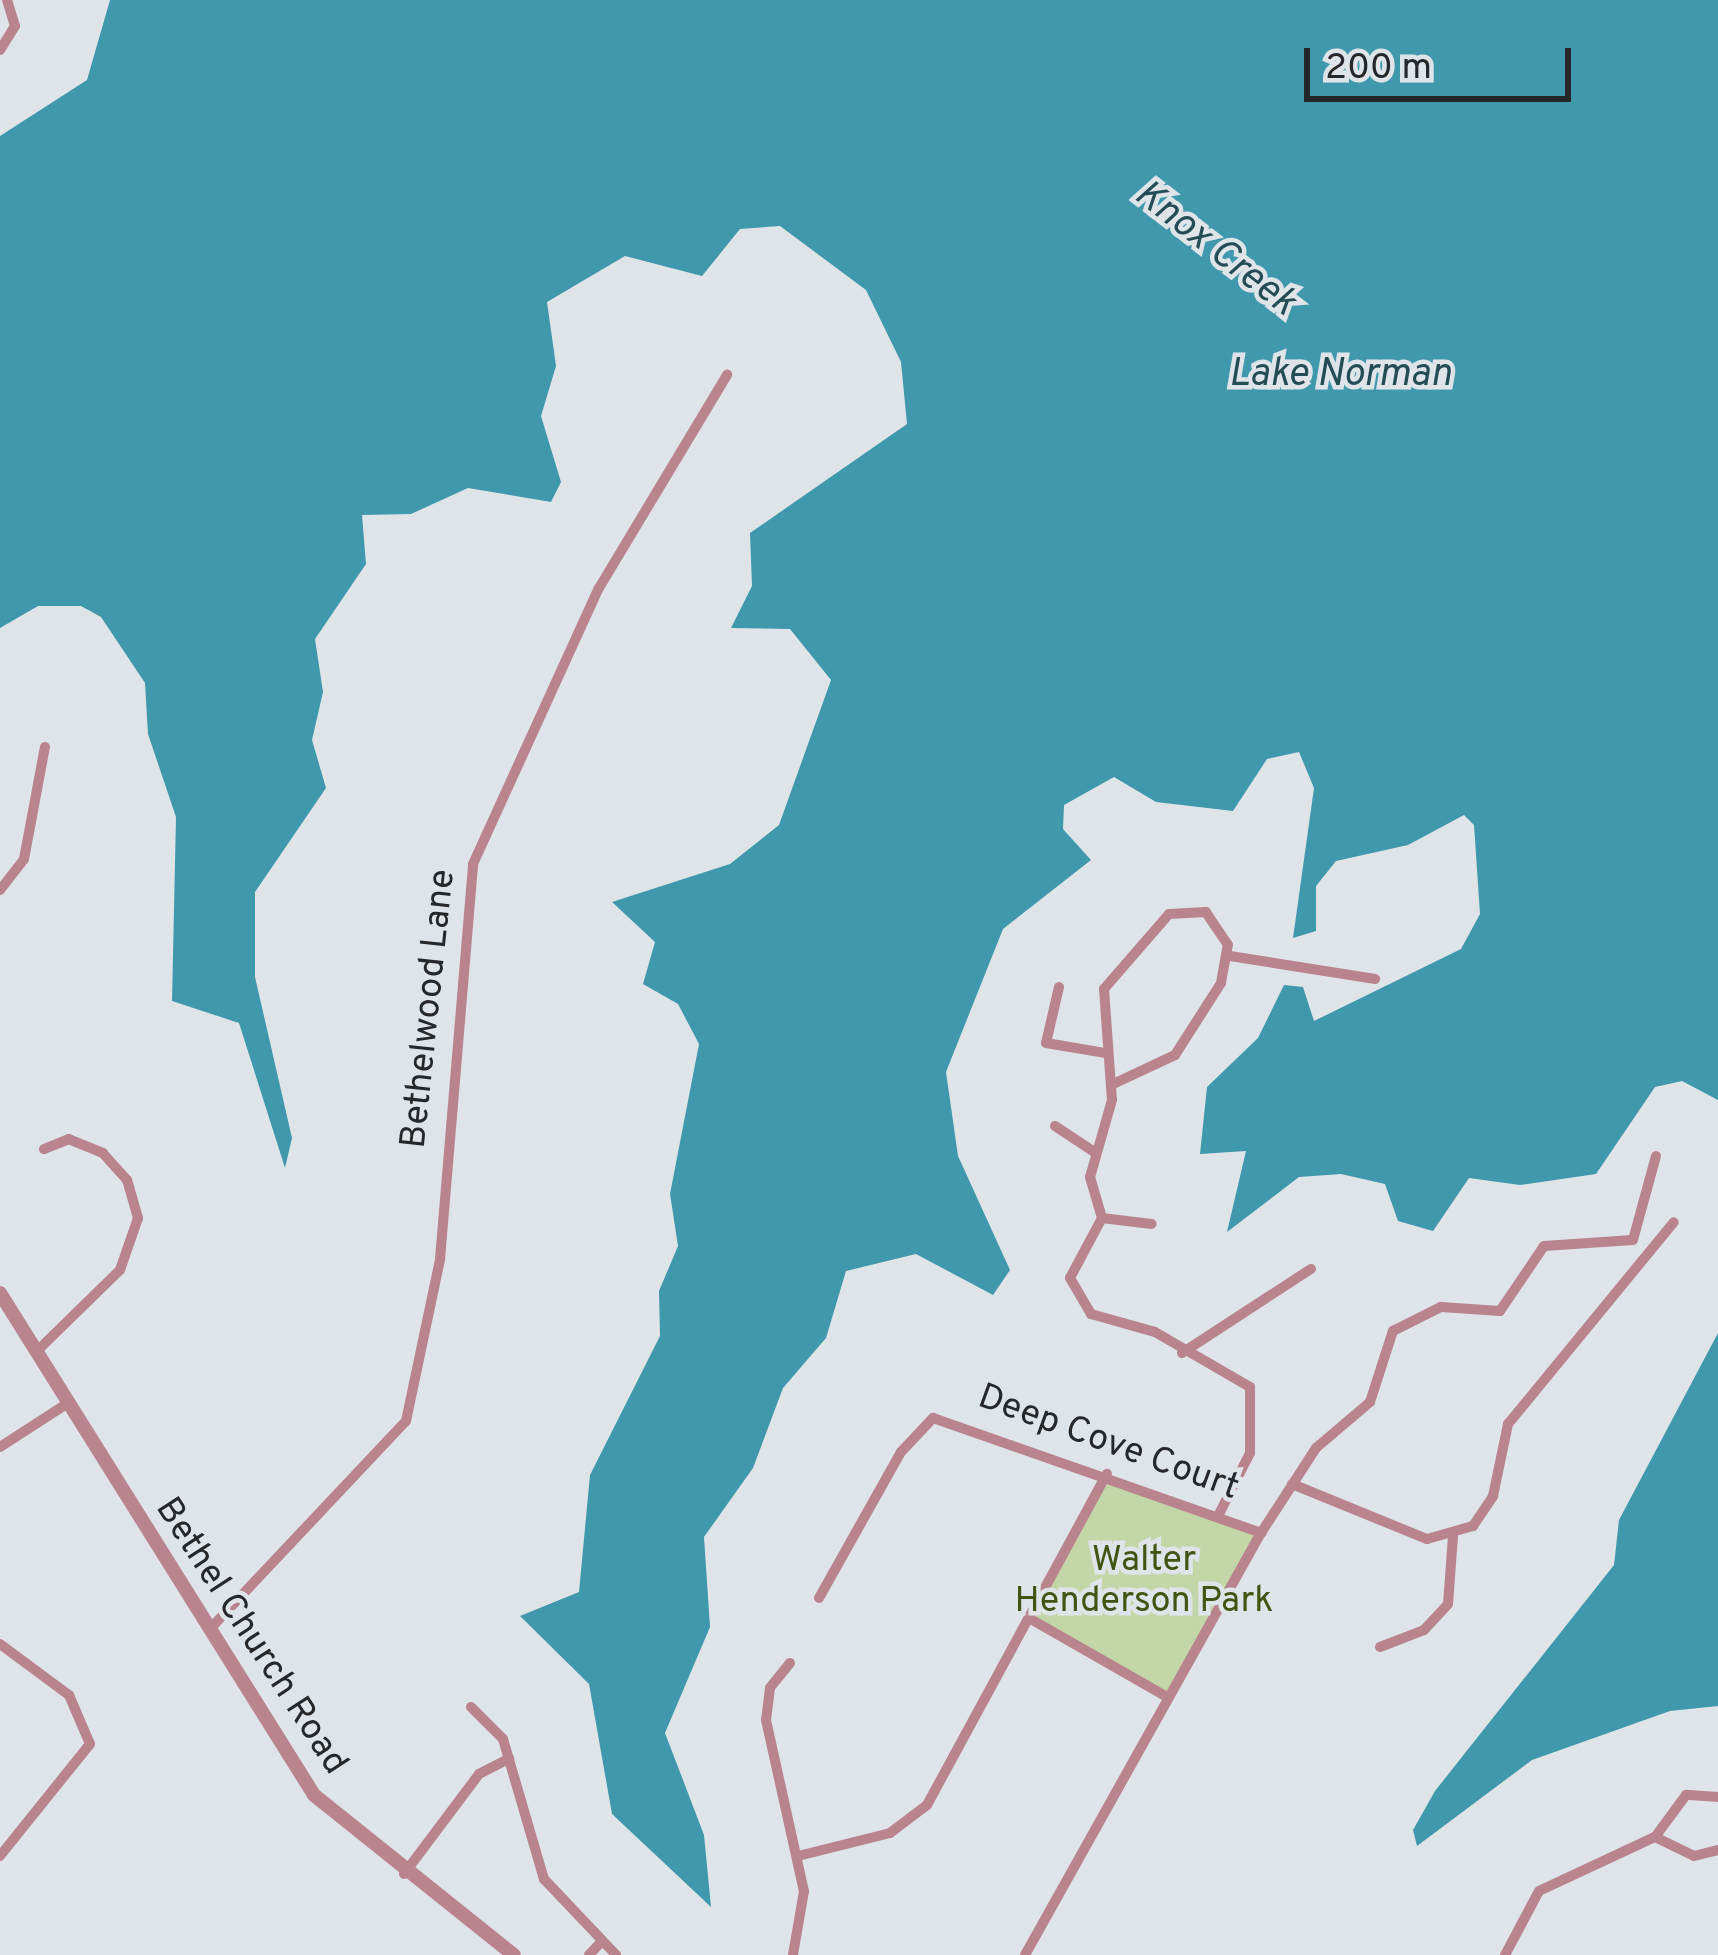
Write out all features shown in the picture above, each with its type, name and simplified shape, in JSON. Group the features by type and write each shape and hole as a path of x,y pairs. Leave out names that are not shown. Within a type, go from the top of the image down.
{"street":[{"path":"0,50 15,26 8,0"},
{"name":"Bethelwood Lane","path":"208,1630 406,1421 437,1285 473,864 599,588 727,375"},
{"path":"0,890 23,860 45,747"},
{"path":"1218,1516 1248,1462 1253,1395 1237,1373 1182,1353 1077,1302 1073,1263 1102,1218 1090,1177 1111,1085 1104,989 1169,914 1213,916 1230,956"},
{"path":"1230,956 1375,979"},
{"path":"1111,1085 1175,1055 1230,956"},
{"path":"1059,987 1046,1043 1106,1053"},
{"path":"1055,1126 1096,1153"},
{"path":"36,1352 120,1270 138,1218 127,1180 103,1153 69,1139 44,1149"},
{"path":"1025,1955 1261,1533 1318,1447 1370,1402 1395,1329 1442,1307 1500,1311 1544,1246 1633,1240 1657,1156"},
{"path":"1102,1218 1152,1224"},
{"path":"1292,1484 1412,1534 1453,1537 1489,1506 1508,1424 1674,1222"},
{"path":"1182,1353 1311,1269"},
{"name":"Bethel Church Road","path":"0,1293 314,1795 404,1874 514,1955"},
{"path":"0,1447 68,1403"},
{"name":"Deep Cove Court","path":"819,1598 926,1421 948,1418 1261,1533"},
{"path":"798,1856 918,1815 1034,1621 1107,1474"},
{"path":"1380,1647 1424,1630 1448,1604 1453,1537"},
{"path":"1034,1621 1167,1697"},
{"path":"0,1644 69,1695 90,1744 0,1856"},
{"path":"790,1663 770,1688 766,1720 805,1901 794,1955"},
{"path":"471,1707 497,1728 531,1854 616,1955"},
{"path":"404,1874 479,1774 509,1759"},
{"path":"1505,1955 1546,1885 1655,1837 1686,1795 1718,1797"},
{"path":"1655,1837 1694,1856 1718,1850"},
{"path":"589,1955 602,1941"}],"green space":[{"name":"Walter Henderson Park","path":"1107,1475 1260,1533 1167,1696 1034,1620"}],"water":[{"name":"Lake Norman","path":"110,0 1718,0 1718,1100 1682,1081 1655,1087 1596,1174 1520,1185 1469,1178 1433,1231 1398,1221 1385,1184 1341,1174 1299,1177 1227,1232 1246,1151 1200,1154 1207,1087 1258,1038 1284,985 1303,987 1314,1021 1461,949 1480,914 1474,825 1464,815 1408,845 1336,861 1316,886 1316,931 1293,938 1314,788 1299,752 1267,759 1233,811 1156,802 1114,777 1064,805 1063,829 1091,860 1003,929 946,1072 958,1156 1010,1270 993,1295 916,1254 846,1271 826,1338 783,1388 753,1468 704,1537 710,1627 665,1733 704,1835 711,1907 612,1814 589,1684 520,1616 579,1592 590,1475 660,1336 659,1291 678,1246 670,1194 699,1044 678,1004 643,984 655,942 612,902 730,864 779,825 831,680 790,629 731,628 752,586 750,533 907,424 901,362 866,290 780,226 740,229 702,276 625,256 547,302 556,366 541,416 561,482 551,502 468,488 411,514 362,515 366,564 315,639 323,692 312,740 326,788 255,892 255,977 292,1138 285,1168 239,1023 172,1001 176,817 148,734 145,683 101,617 81,606 38,606 0,628 0,136 87,80"},
{"path":"1718,1333 1718,1706 1670,1711 1532,1760 1417,1846 1413,1830 1435,1791 1614,1565 1619,1520"}],"water label":[{"name":"Knox Creek","path":"1214,250"}]}
